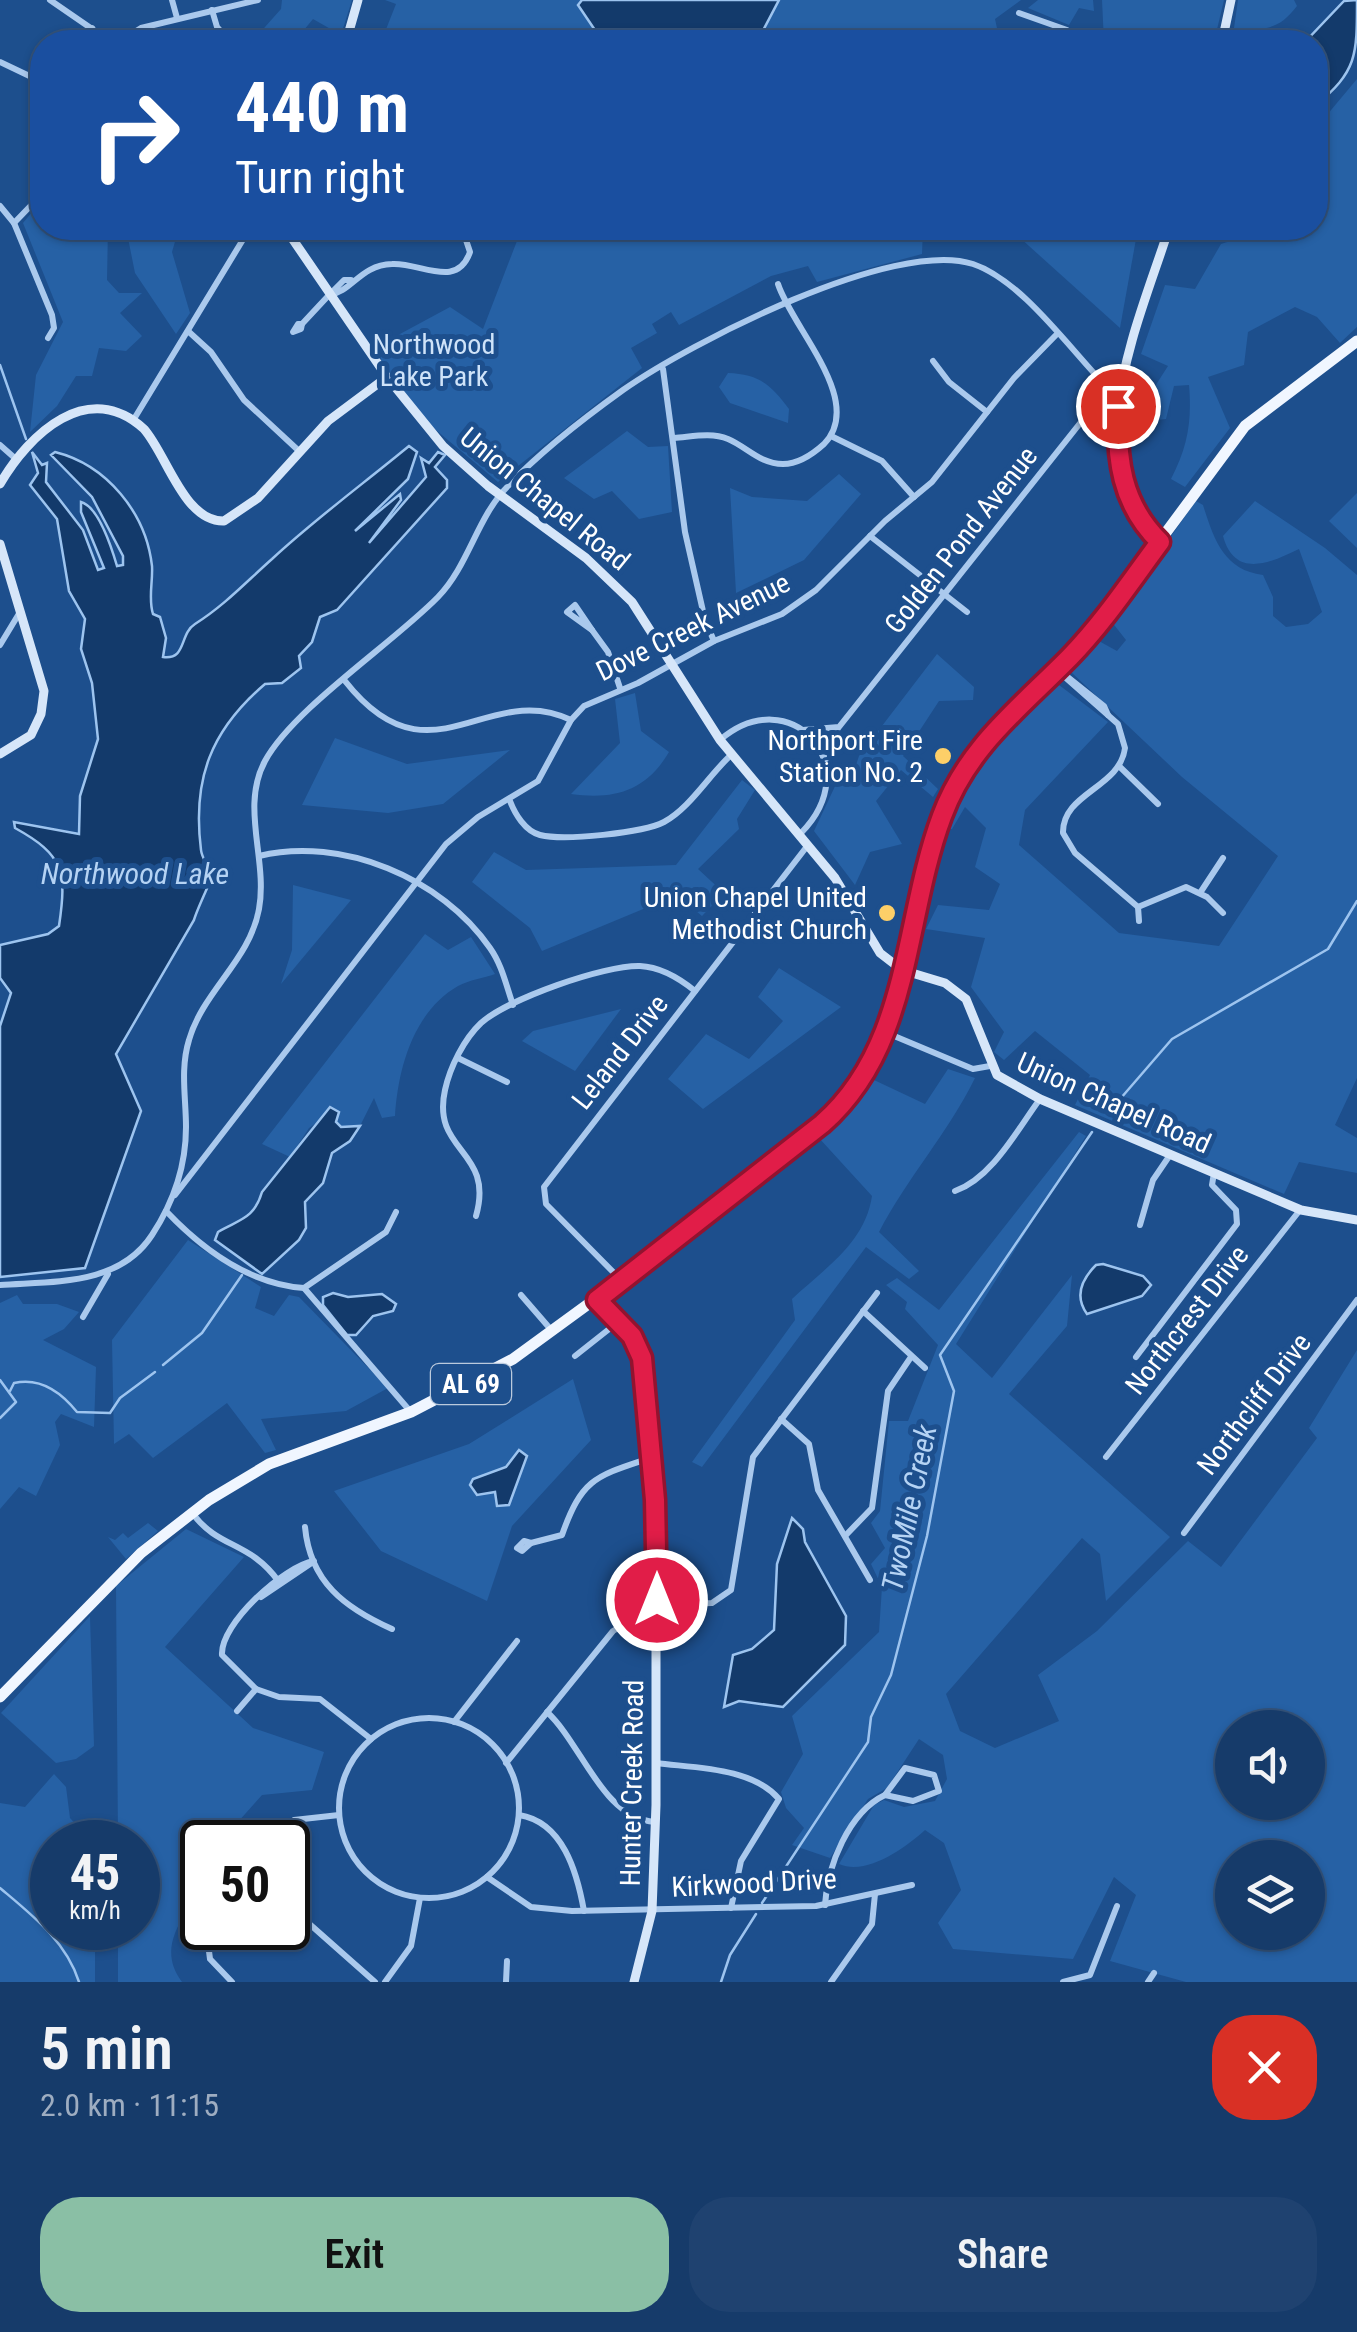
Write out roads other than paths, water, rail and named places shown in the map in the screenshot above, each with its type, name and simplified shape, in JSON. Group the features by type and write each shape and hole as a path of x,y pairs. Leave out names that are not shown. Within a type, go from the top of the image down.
{"main road":[{"name":"AL 69","path":"0,1698 115,1577 192,1513 269,1464 411,1412 484,1376 597,1300 840,1108 871,1067 887,1033 934,840 955,785 990,732 1090,635 1245,426 1357,341"}],"street":[{"path":"172,0 177,18"},
{"path":"136,30 258,0"},
{"path":"349,30 358,0"},
{"path":"1224,30 1230,0"},
{"path":"54,1 95,30"},
{"path":"212,10 220,30"},
{"path":"1019,13 1067,30"},
{"path":"0,62 30,76"},
{"path":"0,206 14,223 52,315 54,328 48,338"},
{"path":"14,223 30,206"},
{"path":"134,419 243,240"},
{"name":"Union Chapel Road","path":"293,240 387,377 443,446 616,585 646,620 731,756 801,833 880,953 902,970 945,983 961,994 975,1016 990,1066 1006,1082 1300,1210 1357,1220"},
{"path":"302,324 344,280 389,264 452,273 466,263 470,252 466,240"},
{"path":"1160,542 1134,510 1125,488 1118,442 1120,393 1165,240"},
{"path":"83,1316 108,1273 146,1243 174,1196 186,1135 184,1070 188,1041 256,924 260,901 254,800 266,760 291,729 452,582 500,495 611,400 663,368 785,304 866,275 947,258 1000,278 1108,388 1120,393"},
{"path":"674,438 720,436 760,459 783,464 814,452 831,436 837,407 832,384 785,304 778,284"},
{"path":"188,330 211,352 244,400 299,451"},
{"name":"Dove Creek Avenue","path":"174,1196 416,883 463,827 542,776 571,720 584,706 802,602 914,497 1056,335"},
{"path":"933,361 949,382 987,412"},
{"path":"663,368 685,532 699,578 704,620 714,641"},
{"path":"0,484 50,422 65,414 94,409 134,419 156,443 194,508 212,521 230,519 245,510 342,409 387,377"},
{"name":"Golden Pond Avenue","path":"801,833 824,801 827,760 839,727 1108,388"},
{"path":"831,436 882,461 914,497"},
{"path":"0,445 17,460"},
{"path":"870,536 967,612"},
{"path":"0,544 40,674 43,702 31,734 18,746 0,754"},
{"path":"0,644 20,612"},
{"path":"592,630 608,652 620,688"},
{"path":"1057,670 1092,696 1125,742 1120,766 1072,807 1062,828 1071,849 1138,907 1140,921"},
{"path":"346,681 380,718 414,730 437,730 536,710 571,720"},
{"path":"720,740 739,726 762,720 804,730 839,727"},
{"path":"804,730 827,760"},
{"path":"510,800 525,826 540,835 640,830 663,823 677,812 731,756"},
{"path":"1120,766 1158,804"},
{"name":"Leland Drive","path":"622,1281 550,1209 542,1193 809,844"},
{"path":"259,856 286,852 380,862 416,883 488,945 513,1004"},
{"path":"1200,893 1223,858"},
{"path":"1138,907 1180,888 1200,893 1223,913"},
{"path":"476,1216 482,1193 480,1176 451,1139 443,1117 445,1088 458,1058 483,1021 513,1004 626,967 666,972 695,991"},
{"path":"887,1033 974,1070 990,1066"},
{"path":"458,1058 507,1082"},
{"path":"954,1191 971,1186 1040,1099"},
{"path":"1140,1225 1153,1180 1171,1154"},
{"path":"1136,1358 1237,1224 1236,1210 1212,1185 1214,1173"},
{"path":"166,1210 248,1274 274,1285 304,1288 386,1232 396,1212"},
{"name":"Northcrest Drive","path":"1106,1457 1300,1210"},
{"path":"0,1285 108,1273"},
{"path":"304,1288 411,1412"},
{"path":"506,1762 613,1631 657,1608 718,1601 730,1590 749,1468 781,1419 877,1293"},
{"path":"521,1296 553,1332"},
{"name":"Hunter Creek Road","path":"597,1300 635,1340 642,1358 650,1458 657,1608 655,1822 652,1911 634,1982"},
{"name":"Northcliff Drive","path":"1184,1533 1354,1314 1357,1300"},
{"path":"863,1311 925,1368"},
{"path":"575,1356 618,1322"},
{"path":"846,1535 872,1508 886,1397 911,1358"},
{"path":"781,1419 808,1444 818,1490 870,1580"},
{"path":"531,1543 562,1535 578,1497 592,1479 650,1458"},
{"path":"192,1513 218,1538 256,1554 278,1580"},
{"path":"305,1527 314,1561 340,1602 392,1628"},
{"path":"314,1561 278,1580 229,1632 221,1649 228,1665 256,1689 279,1698 320,1699 371,1739"},
{"path":"454,1722 517,1641"},
{"path":"238,1711 256,1689"},
{"path":"547,1712 574,1742 621,1810 640,1821 655,1822"},
{"path":"410,1720 454,1722 480,1734 506,1762 515,1782 519,1814 506,1855 488,1877 450,1896 420,1898 386,1887 364,1871 348,1849 339,1815 346,1773 371,1739 410,1720"},
{"path":"656,1764 730,1774 768,1789 779,1799 739,1866 731,1908"},
{"path":"825,1905 836,1854 869,1805 885,1795 906,1768 934,1775 940,1785 935,1796 924,1800 885,1795"},
{"path":"519,1814 554,1833 576,1874 584,1911"},
{"path":"294,1820 339,1815"},
{"name":"Kirkwood Drive","path":"488,1877 532,1907 584,1911 825,1905 912,1885"},
{"path":"831,1982 869,1929 877,1906 875,1894"},
{"path":"385,1982 411,1946 420,1898"},
{"path":"1063,1982 1090,1974 1118,1906"},
{"path":"310,1924 375,1982"},
{"path":"209,1950 210,1959 232,1982"},
{"path":"506,1961 506,1982"},
{"path":"1148,1982 1154,1972"}],"water":[{"path":"582,0 779,0 763,30 595,30 578,5"},
{"path":"1357,0 1355,49 1347,72 1328,95 1328,30 1316,30 1344,1"},
{"name":"Northwood Lake","path":"409,446 417,452 408,479 355,531 400,494 401,500 369,543 426,477 421,458 429,463 438,452 445,455 435,467 447,480 447,488 337,610 320,617 312,642 299,656 301,668 282,683 265,684 246,701 209,758 199,824 202,854 211,878 194,920 116,1054 141,1111 85,1268 0,1277 0,1026 11,993 0,978 0,945 48,934 59,926 62,892 62,878 53,857 15,828 14,822 79,834 80,796 98,739 92,683 81,649 85,619 69,591 57,519 30,485 38,473 32,452 42,465 47,463 46,482 83,530 98,570 104,568 81,512 81,502 99,520 117,566 123,565 123,556 92,497 51,455 55,452 74,458 91,468 121,494 132,510 148,546 153,614 160,617 166,638 163,657 171,657 179,651 190,628"},
{"path":"330,1107 339,1112 336,1122 341,1127 360,1126 350,1141 332,1153 323,1183 305,1202 306,1228 299,1240 262,1274 215,1240 218,1232 250,1213 262,1192"},
{"path":"1103,1264 1143,1276 1151,1285 1142,1296 1087,1314 1081,1288 1091,1270"},
{"path":"333,1293 348,1297 382,1294 396,1304 393,1311 373,1316 356,1335 347,1335 323,1305 323,1297"},
{"path":"519,1450 527,1456 509,1505 497,1506 495,1492 477,1495 470,1485 473,1479 506,1467"},
{"path":"792,1518 803,1529 805,1542 846,1616 845,1645 783,1707 739,1701 724,1707 733,1655 752,1649 774,1630 777,1564"}],"waterway":[{"path":"0,365 26,439"},
{"path":"1108,1113 1172,1039 1328,949 1357,901"},
{"name":"TwoMile Creek","path":"762,1903 868,1742 871,1717 891,1675 927,1536 954,1391 940,1355 1092,1132"},
{"path":"163,1365 202,1333 242,1275"},
{"path":"10,1391 14,1383 33,1382 57,1392 77,1412 110,1413 120,1398 155,1372"},
{"path":"0,1380 16,1402 0,1418"},
{"path":"0,1888 57,1941 79,1982"},
{"name":"TwoMile Creek","path":"721,1982 730,1955 756,1914"}],"place":[{"name":"Northport Fire Station No. 2","path":"943,756"},
{"name":"Union Chapel United Methodist Church","path":"887,913"}],"park label":[{"name":"Northwood Lake Park","path":"434,360"}]}
